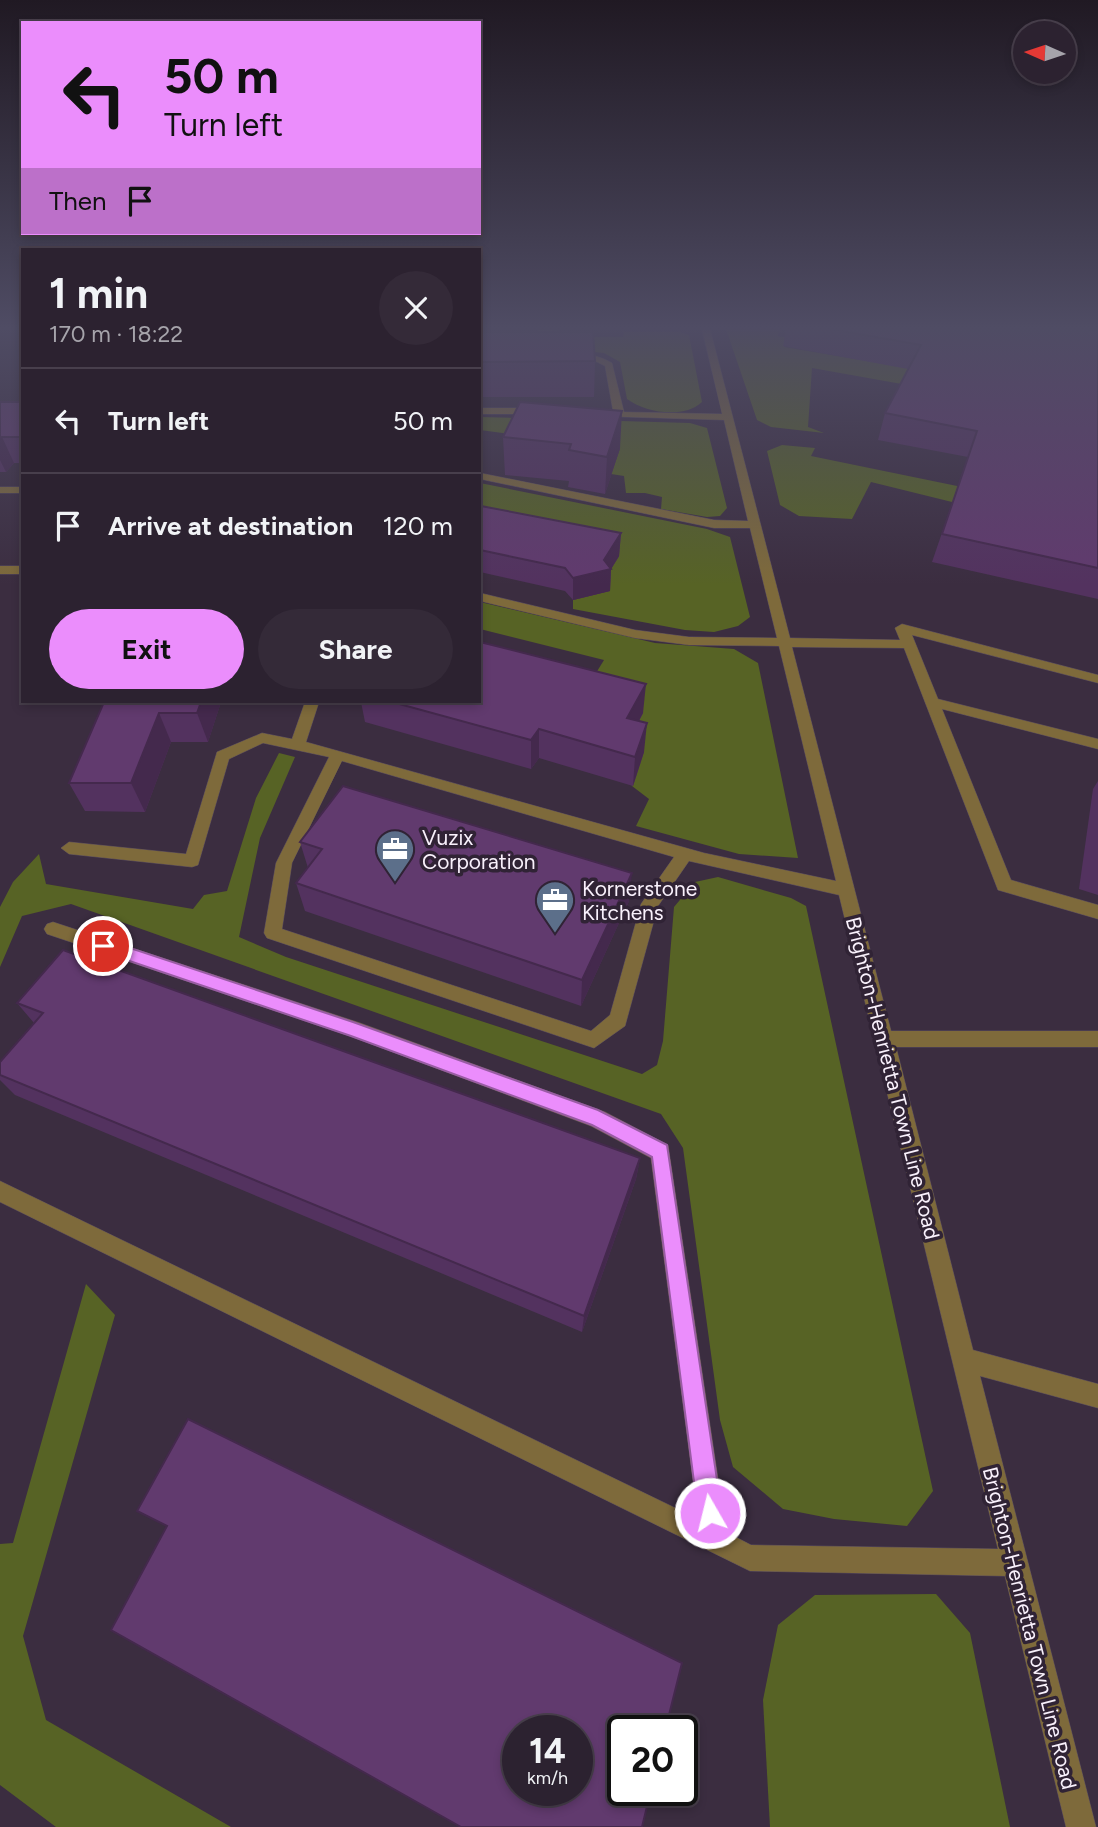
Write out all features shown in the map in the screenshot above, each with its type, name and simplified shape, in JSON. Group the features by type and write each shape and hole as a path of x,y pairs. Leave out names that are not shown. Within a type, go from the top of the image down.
{"street":[{"path":"633,414 728,416"},
{"name":"Brighton-Henrietta Town Line Road","path":"728,416 1081,1827"},
{"path":"481,477 714,524 755,525"},
{"path":"0,490 21,490"},
{"path":"0,570 21,570"},
{"path":"481,597 635,634 690,641 909,644"},
{"path":"1098,679 902,628 1004,885 1098,912"},
{"path":"932,702 1098,744"},
{"path":"297,745 312,703"},
{"path":"69,848 192,861 222,756 262,738 338,754 685,853 847,890"},
{"path":"338,754 284,863 273,933 594,1040 618,1020 650,904 685,853"},
{"path":"53,929 353,1029 598,1119 660,1152 714,1541"},
{"path":"883,1039 1098,1039"},
{"path":"0,1191 750,1558 1013,1563"},
{"path":"962,1359 1098,1396"}],"green space":[{"path":"755,414 809,414 808,427 824,433 771,427 757,420"},
{"path":"481,417 690,423 707,428 727,508 720,516 707,517 661,509 662,497 626,493 624,476 611,474 620,449 481,430"},
{"path":"782,445 815,448 811,456 1098,515 952,502 871,482 852,519 799,516 780,505 767,451"},
{"path":"481,483 707,529 730,537 750,617 738,626 714,632 685,630 573,609 573,600 609,591 603,582 619,556 481,512"},
{"path":"481,602 655,643 734,649 758,663 798,858 739,854 636,826 649,799 632,786 588,686 604,660 481,629"},
{"path":"279,753 295,757 260,838 239,937 286,957 642,1074 657,1065 663,1041 674,907 695,882 718,877 791,898 806,906 933,1491 907,1526 834,1519 783,1509 733,1467 720,1420 683,1148 661,1114 71,904 22,916 0,967 0,907 13,882 39,854 46,884 193,909 204,895 227,891 256,798"},
{"path":"86,1284 115,1315 23,1636 46,1720 231,1827 56,1827 0,1785 0,1544 13,1543"},
{"path":"936,1594 970,1633 1010,1827 770,1827 763,1700 778,1625 815,1595"}],"building":[{"path":"0,414 21,414 21,437 0,439"},
{"path":"514,414 621,414 607,457 569,450 571,444 503,437"},
{"path":"891,414 1098,414 1098,568 942,534 977,431"},
{"path":"481,506 621,533 604,560 611,569 573,578 565,568 481,550"},
{"path":"481,642 646,684 627,718 647,723 635,757 539,729 531,740 396,703 481,703"},
{"path":"104,703 201,703 197,713 159,713 131,783 69,783"},
{"path":"343,786 632,873 582,980 296,883 322,849 300,842"},
{"path":"63,950 640,1158 584,1316 0,1075 0,1062 43,1013 17,1003"},
{"path":"188,1419 682,1663 669,1715 607,1715 607,1806 647,1806 642,1827 461,1827 111,1630 167,1526 137,1511"}],"place":[{"name":"Vuzix Corporation","path":"395,883"},
{"name":"Kornerstone Kitchens","path":"555,934"}],"route":[{"path":"103,946 353,1029 598,1119 660,1152 710,1513"}]}
